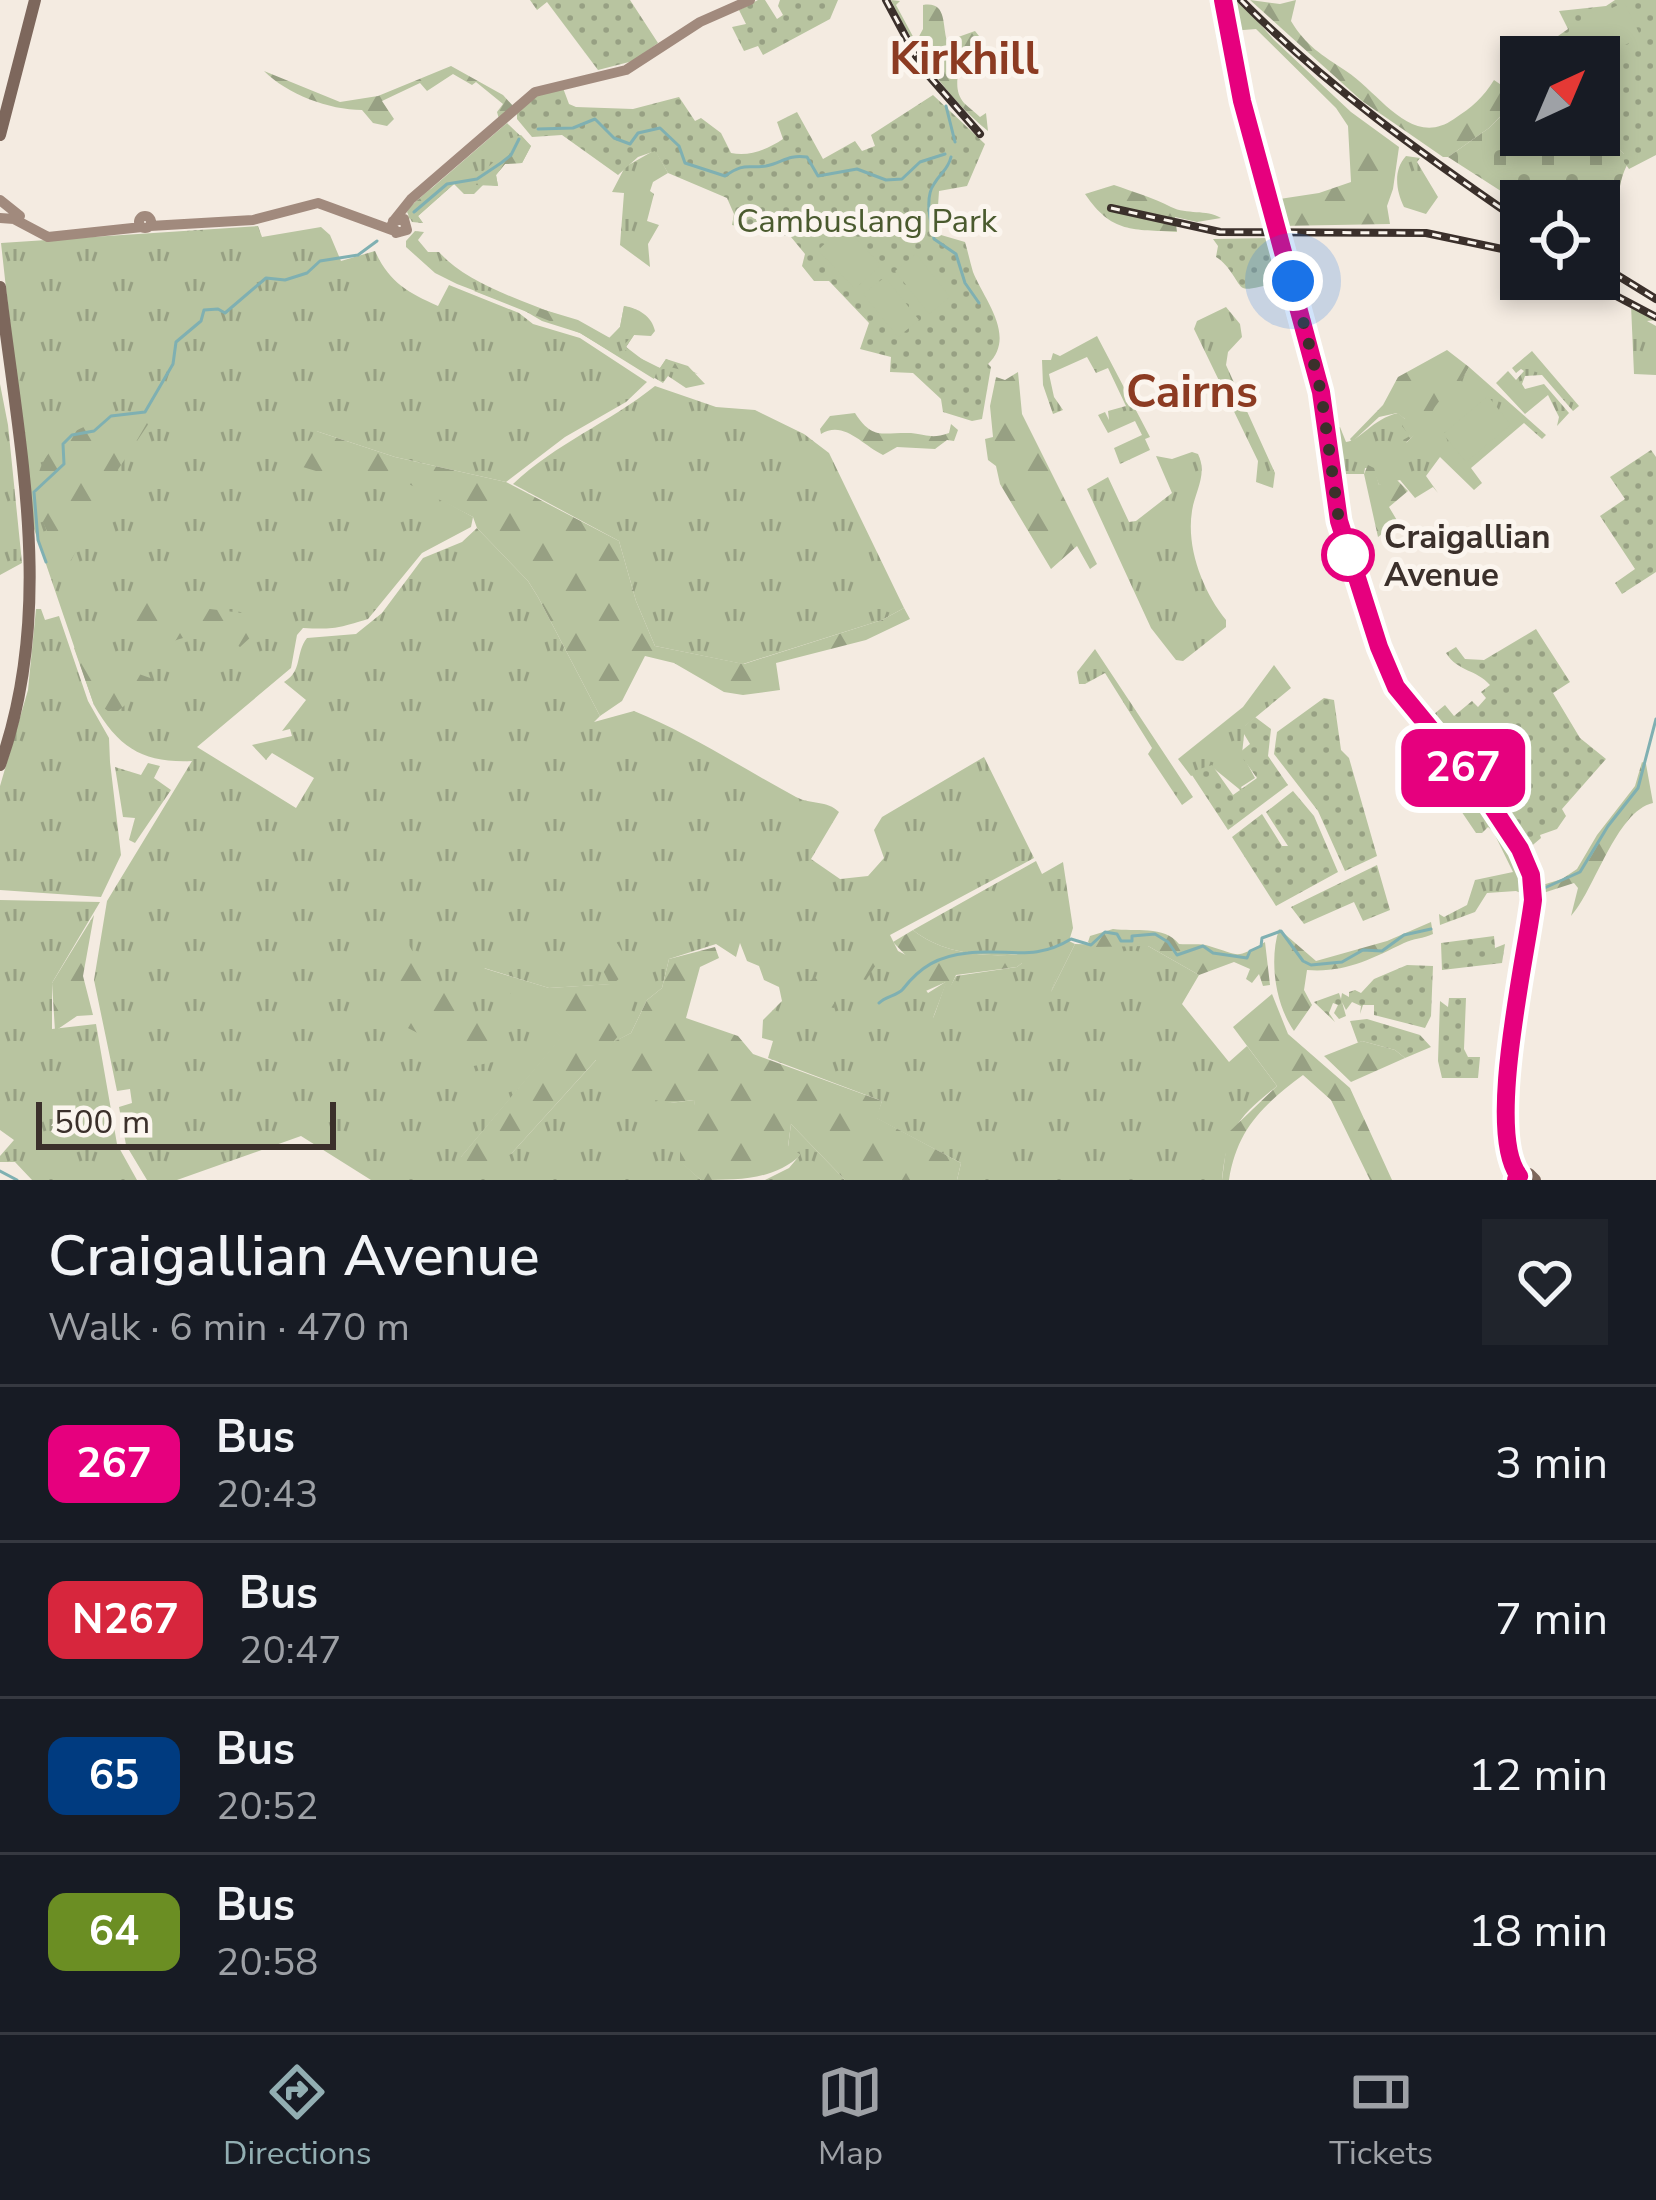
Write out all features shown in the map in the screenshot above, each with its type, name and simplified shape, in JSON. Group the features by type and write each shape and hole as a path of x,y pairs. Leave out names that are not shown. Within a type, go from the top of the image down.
{"main road":[{"path":"0,135 2,112 35,0"},
{"path":"2,212 40,236 60,237 145,223 253,220 318,203 379,223 398,219 535,92 626,70 700,22 750,0"},
{"path":"1222,0 1242,101 1321,392 1336,505 1367,627 1385,672 1494,808 1531,875 1533,900 1504,1113 1509,1158 1518,1178 1529,1174 1535,1180"},
{"path":"0,287 32,580 24,675 0,765"},
{"path":"0,354 22,518 25,579 14,692 0,747"}],"green space":[{"path":"530,0 630,0 658,43 633,61 598,70 547,2 537,10"},
{"path":"765,0 777,19 783,15 780,0 838,0 830,19 763,55 758,46 744,51 732,27 746,24 739,10"},
{"path":"891,0 900,1 896,5 916,42 923,29 923,5 940,10 947,41 975,31 979,36 964,59 957,86 966,105 980,117 986,113 988,131 932,71"},
{"path":"1227,0 1239,0 1351,112 1399,147 1387,206 1390,224 1280,226 1273,200 1351,182 1348,126 1336,108 1256,29 1231,31"},
{"path":"1250,0 1280,4 1296,0 1291,21 1303,37 1410,123 1438,126 1477,102 1494,80 1500,84 1500,117 1448,157 1362,101"},
{"path":"1615,0 1656,0 1656,155 1629,169 1620,150 1620,36 1558,36 1568,29 1559,11 1606,6"},
{"path":"1624,2 1641,37 1620,48 1620,36 1574,36 1570,29"},
{"path":"451,66 503,95 514,107 499,119 497,112 503,104 476,82 472,85 453,74 427,91 420,83 382,101 394,119 387,126 373,123 362,110 309,99 264,71 340,102 378,96"},
{"name":"Cambuslang Park","path":"563,88 569,104 576,107 633,109 679,97 695,121 701,118 721,133 731,153 738,154 783,139 777,122 797,112 823,159 855,141 862,151 875,146 871,135 933,95 985,144 967,186 939,191 937,221 941,235 965,242 999,330 996,353 988,364 982,419 972,421 943,412 941,399 913,373 890,372 891,357 860,349 869,323 829,281 814,281 802,266 805,254 791,237 732,225 734,214 727,198 668,173 655,151 638,157 618,175 562,135 532,137 517,119 517,111 536,95"},
{"path":"1500,117 1500,156 1620,156 1620,150 1627,165 1620,186 1620,180 1500,180 1500,190 1448,157"},
{"path":"507,123 531,146 522,163 505,164 496,175 498,186 484,184 474,194 464,194 454,184 418,216 423,223 412,222 407,212 410,207"},
{"path":"521,135 531,146 522,163 505,164 496,175 498,186 454,184 418,216 423,223 408,218 410,207 430,189 433,192 481,172 503,157 508,139"},
{"path":"655,150 668,173 653,182 650,191 654,194 647,221 659,225 648,244 650,267 620,245 624,193 612,192 625,167"},
{"path":"1406,156 1420,158 1417,162 1438,197 1426,214 1404,207 1401,201 1398,174"},
{"path":"1114,185 1177,209 1221,218 1197,222 1175,217 1177,232 1125,227 1105,216 1085,194"},
{"path":"258,226 262,237 321,227 330,235 341,261 375,251 393,278 427,301 438,306 449,285 519,313 533,324 580,338 647,382 626,402 565,437 506,482 395,457 316,431 473,517 471,527 422,553 368,619 338,627 303,628 297,635 291,668 197,747 296,808 314,778 272,753 266,760 252,745 292,736 290,729 282,731 306,700 284,682 294,673 307,638 356,634 382,613 423,558 462,542 477,528 538,597 600,716 594,722 634,711 796,797 834,808 839,812 811,859 840,879 868,876 884,858 874,830 882,817 984,757 1034,858 890,935 898,951 912,958 914,963 908,966 928,993 947,981 933,1018 956,976 1022,963 1062,963 1051,992 1075,944 1148,946 1199,975 1182,1004 1229,1062 1247,1046 1277,1086 1236,1126 1222,1180 957,1180 961,1163 876,1118 882,1101 768,1058 773,1041 762,1038 763,1020 782,1001 779,987 764,980 759,966 747,961 740,943 736,957 716,944 669,959 662,988 647,1000 631,1033 610,1044 630,983 549,988 484,968 562,1037 461,1157 511,1154 597,1059 670,1103 694,1100 696,1111 680,1161 701,1180 371,1180 301,1136 177,1180 147,1180 126,1145 119,1107 132,1103 130,1089 117,1091 94,980 107,901 192,761 160,759 134,750 113,733 94,705 32,523 1,243"},
{"path":"844,226 881,265 855,289 818,250"},
{"path":"415,231 424,232 418,240 428,252 439,252 474,279 609,338 620,327 624,306 639,311 655,331 651,336 634,335 626,347 651,366 660,368 666,359 688,366 705,384 686,388 668,376 663,383 580,333 435,273 406,247"},
{"path":"1269,238 1293,305 1273,285 1243,288 1216,257 1218,246 1213,239"},
{"path":"916,254 950,297 929,314 895,271"},
{"path":"885,277 919,320 898,337 863,294"},
{"path":"474,291 578,320 610,338 620,327 624,306 637,310 622,323 624,330 610,349 625,358 629,353 622,347 637,331 640,335 634,335 626,347 636,356 660,368 666,359 698,374 670,367 657,371 654,379 580,333"},
{"path":"1631,305 1656,320 1647,321 1656,326 1656,375 1634,374"},
{"path":"1226,307 1240,324 1242,337 1228,352 1226,365 1275,473 1273,488 1256,482 1258,461 1194,329 1197,321"},
{"path":"1097,336 1150,437 1145,439 1150,450 1120,464 1114,448 1142,435 1135,421 1108,433 1098,415 1105,412 1109,420 1108,411 1126,406 1108,368 1096,373 1087,357 1049,374 1054,397 1063,410 1053,414 1043,385 1042,360"},
{"path":"1447,350 1469,367 1433,411 1426,437 1417,433 1405,443 1410,436 1402,426 1405,419 1397,413 1379,417 1352,442 1383,405 1398,377"},
{"path":"1532,351 1579,406 1573,411 1542,375 1525,376 1525,389 1544,384 1569,413 1557,426 1559,417 1548,395 1525,414 1496,383 1508,371 1516,380 1524,371 1516,373 1512,368"},
{"path":"1469,367 1546,435 1542,439 1524,423 1471,468 1482,483 1474,490 1440,457 1426,476 1438,493 1433,487 1415,498 1400,480 1379,485 1373,469 1365,468 1364,474 1337,474 1333,430 1340,427 1346,442 1351,441 1398,413 1410,436 1406,443"},
{"path":"1018,372 1022,414 1097,564 1090,569 1077,546 1051,569 1000,484 996,466 988,460 985,439 993,437 990,406 996,377 1005,380"},
{"path":"0,384 22,563 0,575"},
{"path":"655,386 716,407 755,410 804,434 829,453 904,608 882,620 743,664 655,646 619,541 513,484"},
{"path":"1488,396 1511,425 1466,462 1443,434"},
{"path":"152,407 157,411 101,495 99,515 89,524 68,567 41,516 37,490 41,468 66,437 86,426"},
{"path":"855,413 867,428 879,433 938,436 949,433 951,424 958,430 954,441 947,440 935,449 897,447 883,455 845,432 821,434 830,416"},
{"path":"316,431 395,457 506,482 619,541 655,646 744,664 882,620 904,608 910,619 866,640 776,663 780,690 743,695 724,692 674,663 645,656 622,701 600,716 528,581 477,528 473,517 403,481 385,492 293,464"},
{"path":"1651,450 1656,457 1656,572 1622,594 1615,583 1635,569 1600,516 1625,499 1610,477"},
{"path":"1198,454 1202,469 1192,511 1194,554 1226,627 1183,661 1176,660 1151,628 1087,489 1108,477 1129,522 1136,521 1172,493 1156,456 1172,459"},
{"path":"1368,465 1374,468 1379,485 1394,477 1408,491 1389,507 1398,522 1378,537 1364,474"},
{"path":"145,593 172,611 210,609 267,622 240,647 210,634 174,641 159,632 139,635 134,624 124,623 118,604"},
{"path":"36,609 41,609 45,620 59,616 88,701 109,738 121,855 101,897 0,890 0,786 28,690"},
{"path":"1536,629 1570,682 1553,693 1580,738 1606,759 1562,809 1566,816 1557,829 1540,835 1528,849 1428,719 1445,705 1454,716 1472,701 1478,707 1486,698 1481,692 1490,685 1446,653 1456,647 1465,659 1484,660"},
{"path":"79,643 108,663 153,679 152,683 113,715 94,705 74,648"},
{"path":"1095,649 1193,797 1182,805 1148,754 1152,748 1105,673 1079,684 1077,672"},
{"path":"1274,665 1291,688 1245,726 1242,754 1255,778 1241,787 1244,793 1212,767 1191,776 1178,759 1243,707"},
{"path":"1324,698 1334,700 1341,750 1349,758 1377,856 1345,871 1318,811 1274,754 1277,732"},
{"path":"1255,717 1271,729 1268,756 1288,785 1228,830 1190,772 1212,765 1233,795 1257,778 1239,753 1250,744 1241,729"},
{"path":"1423,739 1433,756 1440,751 1494,818 1516,855 1528,896 1516,891 1487,893 1475,912 1440,925 1439,914 1444,917 1467,905 1475,880 1513,872 1493,831 1488,827 1476,833 1455,802 1449,805 1418,743"},
{"path":"1642,762 1653,803 1640,809 1617,836 1571,916 1578,888 1574,883 1540,894 1539,886 1577,869 1635,786"},
{"path":"148,763 160,766 154,778 171,790 135,843 129,840 135,818 123,817 115,767 141,775"},
{"path":"1293,791 1314,816 1338,872 1276,906 1232,837 1262,814 1282,846 1288,846 1266,812"},
{"path":"1036,861 1042,874 1063,862 1073,928 1069,941 1032,952 989,955 947,948 913,930"},
{"path":"1377,865 1390,910 1363,921 1354,902 1304,924 1291,907"},
{"path":"0,900 100,902 52,983 52,1029 96,1024 117,1144 137,1180 32,1180 15,1162 0,1162 14,1140 0,1130"},
{"path":"94,915 83,976 93,1015 77,1016 55,1031 52,983"},
{"path":"1431,922 1433,934 1369,959 1346,967 1307,970 1304,990 1312,1005 1294,1031 1276,982 1279,929 1316,961 1387,941"},
{"path":"400,925 432,979 513,1048 493,1062 464,1068 439,1044 404,1026 393,1032 398,1012 388,999 406,963 399,944"},
{"path":"1113,929 1157,932 1179,944 1206,945 1237,954 1265,942 1270,985 1263,986 1259,974 1252,983 1246,979 1250,969 1234,962 1199,975 1148,946 1094,947 1088,942 1090,936"},
{"path":"913,930 947,948 989,955 1032,952 1069,941 1075,944 1051,992 1061,963 1022,963 956,975 936,1020 946,982 919,994 898,986 894,972 903,963 913,963 893,942"},
{"path":"612,935 632,968 614,983 631,983 631,1021 613,1042 631,1033 647,1000 662,988 669,959 715,947 719,958 700,967 686,1018 738,1036 753,1054 882,1101 877,1118 961,1163 957,1180 845,1180 791,1124 788,1146 801,1155 790,1163 755,1177 701,1180 680,1162 680,1118 695,1111 694,1100 670,1103 618,1093 596,1060 511,1154 484,1168 460,1158 561,1037 480,967 549,988 610,984 593,951"},
{"path":"1494,936 1495,948 1505,944 1502,963 1442,970 1441,943"},
{"path":"883,944 887,948 866,980 836,972 834,1008 790,998 791,990"},
{"path":"1407,965 1433,966 1431,1016 1425,1028 1374,1015 1374,1005 1363,1005 1360,1014 1361,1006 1352,1002 1346,1010 1342,1002 1346,1016 1339,1019 1334,1013 1338,1005 1333,1003 1329,1013 1335,1022 1314,1002 1339,993 1341,999 1342,993 1349,997 1355,990 1361,993 1374,979"},
{"path":"1272,994 1288,1034 1350,1088 1392,1180 1370,1180 1331,1100 1303,1075 1254,1120 1238,1146 1229,1180 1222,1180 1228,1133 1277,1086 1233,1027"},
{"path":"1449,998 1466,998 1464,1049 1468,1057 1480,1057 1478,1078 1442,1078 1440,1001 1448,1007"},
{"path":"1367,1019 1420,1035 1431,1047 1405,1058 1395,1050 1358,1043 1350,1021"},
{"path":"1362,1041 1395,1050 1405,1058 1351,1082 1324,1056"},
{"path":"791,1124 845,1180 765,1180 789,1168 800,1155 788,1147"}],"waterway":[{"path":"946,106 955,142"},
{"path":"538,129 573,128 595,119 614,138 630,144 638,133 660,128 679,146 685,163 725,176 741,167 800,156 807,157 818,176 857,169 886,180 902,179 920,162 945,154"},
{"path":"414,212 447,184 477,179 501,163 519,139"},
{"path":"951,157 931,190 931,226 934,239 956,254 965,283 979,303"},
{"path":"46,562 38,540 34,492 64,464 63,444 72,435 94,431 111,416 145,412 173,364 176,342 201,321 204,310 225,313 266,278 285,280 307,273 320,261 358,255 377,241"},
{"path":"1540,890 1580,872 1638,788 1656,719"},
{"path":"879,1003 901,991 923,969 948,957 1032,952 1071,939 1091,945 1105,932 1117,934 1121,941 1155,934 1177,955 1203,946 1213,953 1247,958 1261,946 1262,938 1281,931 1311,965 1342,962 1363,950 1382,951 1404,935 1431,929"},
{"path":"0,1171 17,1180"}],"railway":[{"path":"886,0 923,69 980,134"},
{"path":"1241,0 1341,90 1500,207"},
{"path":"1111,208 1220,232 1426,233 1500,249"},
{"path":"1620,277 1656,299"},
{"path":"1620,298 1656,317"}],"bus line":[{"name":"267","path":"1223,0 1228,46 1321,392 1339,521 1379,647 1396,687 1494,808 1531,875 1533,900 1504,1113 1509,1158 1519,1176 1516,1180"}],"place":[{"name":"Craigallian Avenue","path":"1348,555"}],"district":[{"name":"Kirkhill","path":"964,58"},
{"name":"Cairns","path":"1192,391"}],"route":[{"path":"1293,281 1321,392 1348,555"}]}
